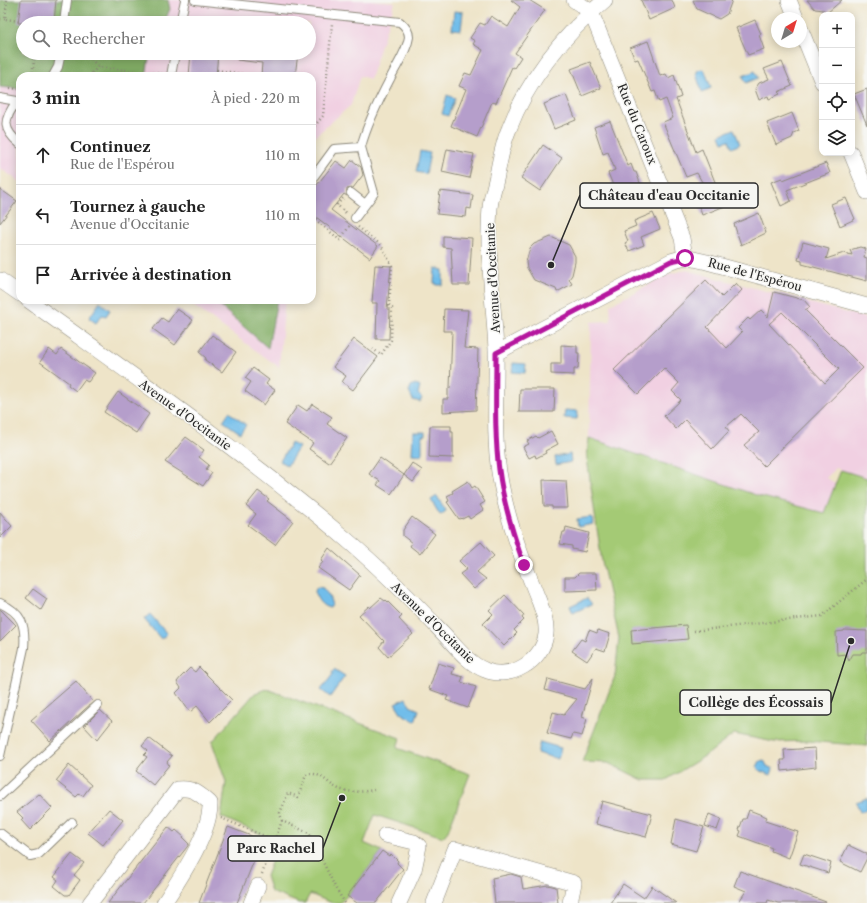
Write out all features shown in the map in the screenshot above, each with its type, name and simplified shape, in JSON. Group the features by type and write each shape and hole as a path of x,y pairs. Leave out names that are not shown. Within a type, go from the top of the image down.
{"street":[{"path":"574,0 592,12"},
{"name":"Avenue d'Occitanie","path":"33,304 284,487 352,544 439,628 472,663 488,672 506,673 521,668 532,661 541,649 546,635 545,618 516,541 499,471 497,444 496,353 490,243 490,206 508,130 517,110 541,68 564,38 605,0"},
{"path":"789,0 794,12"},
{"name":"Rue du Caroux","path":"592,12 682,238 685,258"},
{"path":"807,45 819,75"},
{"path":"852,156 867,192"},
{"name":"Rue de l'Espérou","path":"496,353 671,261 685,258 707,262 867,306"},
{"path":"0,280 16,291"},
{"path":"90,903 178,789 186,788 200,793 210,802 210,813 186,868 164,903"},
{"path":"385,835 414,842 419,846 414,870 399,903"},
{"path":"434,903 455,849 574,883 570,903"},
{"path":"251,903 258,886"}],"lane":[{"path":"65,16 67,0"},
{"path":"182,16 185,0"},
{"path":"195,0 400,22 406,27 409,35 406,47 385,88 364,138 362,147 374,193 352,219"},
{"path":"55,72 60,60"},
{"path":"172,72 174,60"},
{"path":"0,98 16,100"},
{"path":"8,132 6,126 7,117 16,103"},
{"path":"0,127 16,140"},
{"path":"316,174 334,149 362,147"},
{"path":"351,193 365,204"},
{"path":"0,603 18,615 23,624 25,635 24,648 0,756"},
{"path":"0,796 98,705"},
{"path":"0,833 30,856 40,854 72,822"}],"path":[{"path":"5,20 7,0"},
{"path":"0,19 16,21"},
{"path":"316,124 323,116 332,25"},
{"path":"33,72 34,60"},
{"path":"92,60 98,67 144,72"},
{"path":"93,72 98,67"},
{"path":"217,70 230,72"},
{"path":"336,204 381,245 392,266 389,305 392,308 391,340 381,355 373,349"},
{"path":"316,221 340,240 352,219"},
{"path":"694,631 822,616 867,579"},
{"path":"258,886 282,821 280,813 288,792 298,797 306,775 312,773 319,774 326,781 340,789 361,793 374,790"},
{"path":"210,813 274,840"},
{"path":"282,821 309,833 336,889 345,903"}],"shaded area":[{"path":"0,0 369,0 395,2 370,79 360,76 351,105 316,136 316,72 16,72 16,179 0,168"},
{"path":"686,270 867,318 867,478 836,468 826,478 835,483 825,513 759,496 589,438 591,322 611,321 610,305 669,274"},
{"path":"191,304 285,304 279,367"}],"green space":[{"path":"0,0 168,0 170,9 167,16 16,16 16,60 149,60 147,72 16,72 16,89 0,87"},
{"path":"218,304 276,304 268,348"},
{"path":"589,438 759,496 824,513 841,470 867,478 867,746 808,741 774,742 734,734 708,754 666,780 643,780 608,763 582,762 615,676 619,638 602,562 587,458"},
{"path":"267,689 400,738 397,748 470,774 448,831 443,837 375,815 364,843 382,851 340,903 332,903 310,894 305,903 299,903 271,892 266,876 279,842 221,817 226,782 212,742 255,693"}],"water":[{"path":"454,11 463,12 461,30 452,29"},
{"path":"702,69 705,71 711,88 702,92 696,74 698,70"},
{"path":"755,71 758,78 746,83 743,76"},
{"path":"447,95 455,98 448,116 442,114"},
{"path":"734,129 740,144 732,148 729,140 723,142 720,135"},
{"path":"420,151 430,153 426,174 416,172"},
{"path":"435,268 443,270 443,285 436,285 436,283 434,283"},
{"path":"99,304 102,304 110,310 106,316 102,315 96,323 89,318"},
{"path":"513,363 526,364 525,373 512,372"},
{"path":"415,384 420,387 418,394 422,398 420,402 413,400 409,392 411,386"},
{"path":"565,410 578,411 577,419 564,418"},
{"path":"229,412 246,425 240,433 223,421"},
{"path":"413,432 425,432 425,436 422,436 422,455 412,454"},
{"path":"291,443 299,447 287,466 280,461"},
{"path":"570,454 571,462 556,465 555,457"},
{"path":"437,496 446,511 440,515 431,500"},
{"path":"592,517 593,524 578,527 577,519"},
{"path":"317,587 323,588 329,596 332,605 330,608 324,606 318,600 315,591"},
{"path":"587,598 592,604 573,613 570,606"},
{"path":"150,614 167,634 161,639 144,619"},
{"path":"334,669 345,676 330,697 321,690 333,674 332,672"},
{"path":"406,698 410,706 419,710 415,721 402,714 395,703"},
{"path":"540,742 561,748 558,759 537,753"},
{"path":"764,760 767,766 773,769 771,775 760,771 757,767 760,761"},
{"path":"867,798 867,809 860,812 856,802"}],"building":[{"path":"21,0 56,0 55,16 19,16"},
{"path":"511,0 529,0 545,10 515,53 521,57 514,68 512,67 496,103 492,102 477,137 451,126 466,89 459,86 465,73 471,75 483,50 473,44 475,41 470,38 480,23 485,25 491,16 508,27 520,7"},
{"path":"641,0 672,0 675,8 649,20"},
{"path":"693,0 732,0 727,14 719,19 697,9"},
{"path":"807,0 842,0 828,12 815,9"},
{"path":"755,20 761,34 759,35 764,49 748,55 736,28"},
{"path":"648,41 660,76 666,74 668,78 674,75 681,97 676,99 696,152 702,149 717,187 724,184 729,198 723,201 725,206 702,215 695,195 707,191 697,173 686,177 663,122 673,118 666,99 659,102 655,91 652,92 638,59 635,60 630,48"},
{"path":"190,60 217,60 216,72 189,72"},
{"path":"237,60 297,60 296,72 261,72 262,63"},
{"path":"590,62 601,88 582,96 571,69"},
{"path":"782,62 792,86 778,92 780,94 769,99 768,96 759,100 755,89 759,83 769,79 764,69"},
{"path":"867,89 867,125 855,96 855,94"},
{"path":"566,95 576,120 554,129 544,104"},
{"path":"792,113 799,131 794,133 792,138 776,145 767,123"},
{"path":"610,121 628,166 631,164 634,172 636,172 641,191 619,200 608,173 615,170 608,152 603,154 594,127"},
{"path":"543,145 562,158 540,191 521,178"},
{"path":"447,149 474,154 469,178 442,172"},
{"path":"352,160 361,167 363,175 353,188 347,189 347,196 344,194 331,210 378,246 370,258 316,217 316,186 336,161 346,168"},
{"path":"826,163 830,173 787,190 791,201 781,206 771,182 782,178 783,180"},
{"path":"0,189 16,200 16,202 0,223"},
{"path":"440,191 473,195 471,209 467,208 466,217 437,214"},
{"path":"846,198 855,219 840,226 831,204"},
{"path":"653,213 660,229 641,237 644,245 629,251 625,243 628,241 624,231 636,226 634,221"},
{"path":"759,213 766,233 741,245 734,224"},
{"path":"443,236 472,238 469,285 453,285 451,248 443,247"},
{"path":"551,237 569,245 575,256 572,275 569,279 572,284 557,292 556,289 534,280 527,268 526,262 530,248 534,244"},
{"path":"803,242 829,249 826,259 844,253 852,255 850,250 860,247 866,249 864,257 867,258 867,281 802,264 802,261 798,260"},
{"path":"375,265 391,266 387,309 390,309 389,339 376,339 377,303 372,303"},
{"path":"706,280 722,297 736,283 742,290 707,327 727,348 742,332 738,328 748,318 750,320 761,310 768,317 774,292 804,300 810,307 805,310 863,368 764,466 744,445 759,432 741,414 726,427 729,431 712,449 685,420 676,429 664,416 681,400 672,391 679,383 664,368 638,394 614,370","holes":["782,312 839,369 825,383 769,324"]},
{"path":"177,309 193,320 175,345 153,329 162,318 168,322"},
{"path":"444,309 468,310 464,348 478,349 476,410 443,412 443,399 448,399 448,388 450,388 452,331 443,331"},
{"path":"212,335 236,352 222,372 205,360 206,358 199,352"},
{"path":"354,339 378,357 353,390 342,382 346,376 333,367"},
{"path":"561,345 577,346 577,353 579,353 578,369 574,369 574,375 551,374 551,364 561,364"},
{"path":"49,349 57,355 61,349 95,373 88,382 84,380 76,391 68,385 69,383 40,362"},
{"path":"253,368 269,380 266,384 275,390 264,405 245,391 251,382 245,378"},
{"path":"520,389 555,389 554,412 519,412"},
{"path":"118,392 149,414 136,433 104,412"},
{"path":"312,404 332,417 327,424 347,438 329,463 309,449 313,443 285,424 298,405 307,411"},
{"path":"430,426 451,426 451,432 453,432 453,458 429,457"},
{"path":"551,431 558,444 536,458 535,455 529,458 523,447 529,444 527,441 536,436 538,438"},
{"path":"186,437 204,450 199,457 209,465 206,469 212,473 203,486 165,462"},
{"path":"380,458 404,475 391,494 377,485 380,481 369,474"},
{"path":"412,463 422,470 413,482 404,475"},
{"path":"543,480 566,481 568,508 552,508 552,506 544,506"},
{"path":"468,481 472,488 475,486 485,502 480,505 483,510 470,519 468,516 459,519 447,502 449,501 447,496"},
{"path":"258,491 269,499 267,501 293,521 275,545 248,525 256,514 246,506"},
{"path":"0,512 12,526 0,538"},
{"path":"412,517 435,534 420,554 410,546 412,543 403,536 403,530"},
{"path":"566,527 589,533 585,552 572,549 572,546 560,544"},
{"path":"481,542 494,556 477,572 486,579 474,589 460,574 467,569 459,561"},
{"path":"329,548 360,575 349,590 318,568 323,562 321,560"},
{"path":"579,573 596,573 597,590 565,591 565,577 575,577"},
{"path":"33,589 47,599 41,610 26,598"},
{"path":"505,595 524,615 522,618 524,620 514,630 517,633 504,646 483,624 493,614 489,610"},
{"path":"381,598 385,601 386,600 402,616 399,619 413,634 388,657 379,647 384,641 359,615"},
{"path":"0,609 16,625 0,641"},
{"path":"686,625 688,639 632,644 631,630"},
{"path":"589,630 597,633 598,630 610,634 605,651 596,648 587,661 572,651 581,639 585,641"},
{"path":"844,630 867,631 867,652 853,654 849,661 846,654 837,655 836,632"},
{"path":"438,663 454,668 452,674 463,677 461,682 476,687 468,708 446,700 448,696 429,689"},
{"path":"199,667 232,700 210,722 197,706 190,712 176,693 181,688 177,682 181,677 190,668 195,672"},
{"path":"593,678 582,717 587,719 582,736 573,734 571,739 547,733 553,712 564,715 577,699 545,690 548,679 585,689"},
{"path":"76,681 93,702 50,741 31,720"},
{"path":"100,710 112,721 97,740 84,726"},
{"path":"149,738 172,756 167,762 169,765 153,785 136,771 147,757 144,755 148,751 142,746"},
{"path":"815,748 816,767 782,771 781,760 785,760 784,750"},
{"path":"69,765 91,785 83,796 79,794 76,797 56,781"},
{"path":"39,794 52,808 30,830 21,820 23,818 17,812"},
{"path":"602,801 652,814 646,837 596,824"},
{"path":"109,809 123,820 103,845 88,833"},
{"path":"749,810 767,817 765,821 798,832 789,858 771,851 772,848 739,836 741,831 739,830 743,819 746,819"},
{"path":"709,814 721,819 717,830 705,826"},
{"path":"676,819 704,827 696,851 671,844"},
{"path":"168,827 174,832 176,830 189,844 143,903 108,903"},
{"path":"228,827 254,837 258,849 255,858 237,903 199,903"},
{"path":"848,845 867,854 867,858 860,872 840,862"},
{"path":"382,851 389,856 391,854 403,869 376,903 357,903 347,896"},
{"path":"72,854 84,863 74,875 80,880 69,895 65,895 54,886 58,880 54,877"},
{"path":"804,854 831,863 828,873 800,864"},
{"path":"740,871 826,903 778,903 768,900 767,903 738,903 746,891 734,886"},
{"path":"511,874 521,877 523,889 548,885 556,887 558,903 495,903 492,878"},
{"path":"623,884 644,898 652,886 676,903 610,903"}],"place":[{"name":"Château d'eau Occitanie","path":"551,265"},
{"name":"Collège des Écossais","path":"851,641"},
{"name":"Parc Rachel","path":"342,798"}],"route":[{"path":"524,565 508,513 499,471 497,444 496,353 671,261 685,258"}]}
